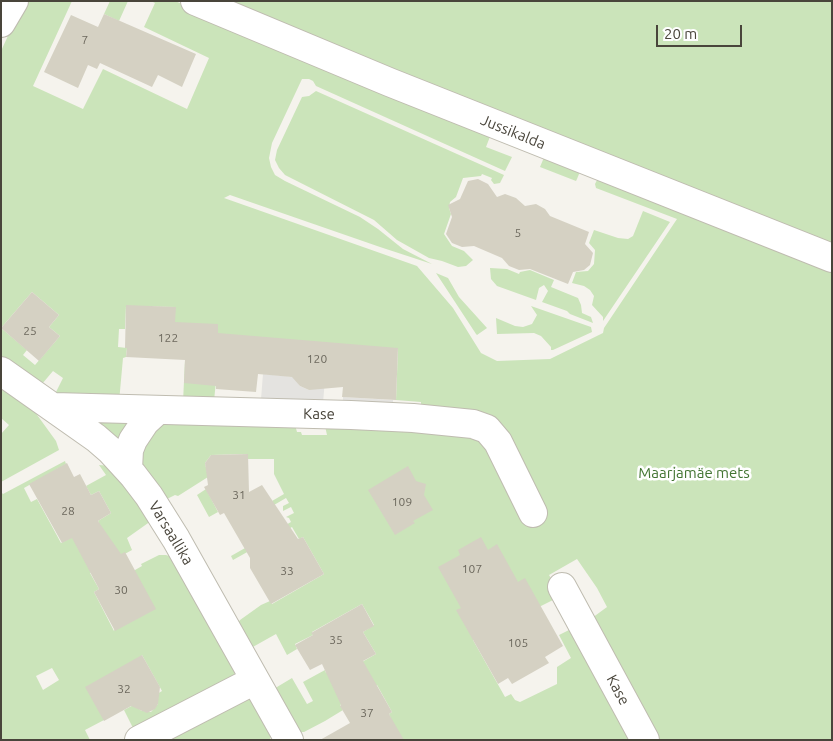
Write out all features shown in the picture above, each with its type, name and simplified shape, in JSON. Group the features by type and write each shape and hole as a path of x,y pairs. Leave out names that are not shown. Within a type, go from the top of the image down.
{"street":[{"path":"1,23 14,1"},
{"name":"Jussikalda","path":"196,1 389,82 832,258"},
{"name":"Varsaallika","path":"1,371 54,407 111,451 128,469 149,496 176,539 289,740"},
{"name":"Kase","path":"54,407 351,415 413,418 473,424 487,429 498,442 533,512"},
{"path":"128,469 129,450 133,440 145,422 157,411"},
{"name":"Kase","path":"562,587 645,740"},
{"path":"139,740 255,680"}],"green space":[{"name":"Maarjamäe mets","path":"24,1 72,1 33,86 83,109 103,69 187,109 209,58 144,27 155,3 151,1 175,1 491,134 486,147 512,157 505,171 316,86 309,79 302,79 272,143 269,158 275,175 360,217 403,249 432,264 230,195 224,198 417,266 453,308 481,353 497,361 550,359 603,333 604,328 677,219 596,188 595,184 598,178 832,268 832,740 655,740 592,618 607,607 597,588 577,559 549,575 561,596 473,640 505,697 511,694 515,700 520,702 557,684 557,667 571,658 559,635 573,628 638,740 400,740 389,714 392,712 377,685 340,705 343,710 325,721 304,732 298,732 272,690 292,678 307,704 313,701 303,682 325,670 326,673 353,667 376,654 363,632 374,625 362,604 312,632 313,635 295,644 297,649 287,655 276,634 251,648 238,623 240,620 261,605 270,601 272,604 324,574 303,537 299,539 292,527 233,560 231,556 291,522 286,517 294,513 291,507 283,511 283,506 289,503 286,498 274,505 272,501 284,494 274,474 274,459 248,459 247,454 211,455 205,463 208,477 178,496 175,495 165,500 142,465 144,447 161,422 294,421 297,432 301,432 302,435 327,435 325,426 445,428 513,451 421,411 421,402 396,400 398,348 217,371 214,401 183,402 185,360 175,323 175,307 126,306 125,329 119,329 118,347 127,348 126,357 123,358 119,402 55,394 63,378 53,371 42,384 1,358 1,51","holes":["32,292 59,315 49,327 60,336 35,365 23,355 27,350 1,328"]},
{"path":"110,1 128,1 119,21 104,14"},
{"path":"219,1 832,1 832,248"},
{"path":"316,91 504,175 500,183 494,184 491,180 492,178 482,174 481,176 463,178 456,197 450,202 451,214 444,234 452,246 464,251 473,260 466,266 458,267 429,258 397,240 374,220 285,175 275,160 277,150 302,97 309,96"},
{"path":"545,155 581,169 576,181 540,167"},
{"path":"643,211 670,222 603,321 603,317 592,305 594,296 590,290 584,286 572,283 576,272 588,271 594,264 595,250 589,243 594,230 618,238 628,239 633,236"},
{"path":"490,268 507,269 519,274 520,272 530,270 554,280 551,287 578,298 582,313 591,317 593,323 542,302 548,291 544,285 539,288 536,300 497,286 491,279"},
{"path":"436,273 448,278 459,297 487,328 476,334"},
{"path":"531,306 591,327 592,332 553,350 551,350 551,347 541,336 534,333 497,334 496,318 515,326 523,327 532,324 537,315"},
{"path":"1,382 27,401 56,441 59,450 1,482 1,434 9,425 1,418"},
{"path":"85,417 126,422 127,425 118,440"},
{"path":"65,461 66,464 24,488 31,502 37,499 61,543 99,523 98,521 111,513 99,491 91,495 86,486 106,475 99,465 111,466 151,521 127,538 132,550 90,573 99,589 94,592 114,631 135,570 142,566 141,564 159,555 169,556 186,582 235,669 233,680 136,734 124,710 137,703 140,710 151,712 158,704 157,694 162,691 142,655 104,720 85,730 90,740 1,740 1,492 3,494","holes":["52,668 59,680 43,690 36,676"]},
{"path":"206,489 218,512 209,517 197,495"},
{"path":"249,698 254,702 271,734 270,740 152,740"}],"shaded area":[{"path":"263,374 295,377 300,386 309,390 325,379 323,403 261,399"},
{"path":"343,397 393,400 393,408 343,405"}],"building":[{"path":"104,14 196,54 182,87 158,75 152,87 100,63 97,69 88,65 78,88 44,72 71,15 98,27"},
{"path":"478,179 488,184 497,197 505,194 516,198 525,206 536,204 545,209 550,216 589,232 585,244 593,253 590,265 584,270 573,272 568,284 530,269 519,270 509,266 502,258 474,246 462,247 452,243 446,234 452,217 448,205 460,199 468,181"},
{"path":"32,292 59,315 49,327 60,336 39,361 1,328"},
{"path":"126,305 176,307 175,322 218,324 218,333 398,348 396,400 342,397 343,387 309,390 300,386 292,377 258,374 256,392 216,389 216,386 184,383 185,360 126,357"},
{"path":"248,454 249,492 262,485 298,539 303,537 324,574 271,604 250,568 250,558 224,513 220,515 204,487 208,485 205,463 211,455"},
{"path":"67,463 74,477 80,474 91,495 99,491 111,513 98,521 121,554 125,552 156,609 115,631 94,592 99,589 72,538 62,543 29,484"},
{"path":"408,466 416,481 426,484 424,495 433,510 413,521 415,523 395,535 368,490"},
{"path":"481,537 488,550 497,544 518,582 525,578 563,646 545,657 549,663 512,684 508,678 498,684 456,610 461,608 438,567 460,555 458,550"},
{"path":"362,604 374,626 363,632 376,654 363,661 392,712 389,714 404,740 320,740 350,723 340,706 322,664 310,670 295,645 313,635 311,633"},
{"path":"142,655 160,687 158,704 155,709 147,713 131,706 104,721 85,687"}]}
